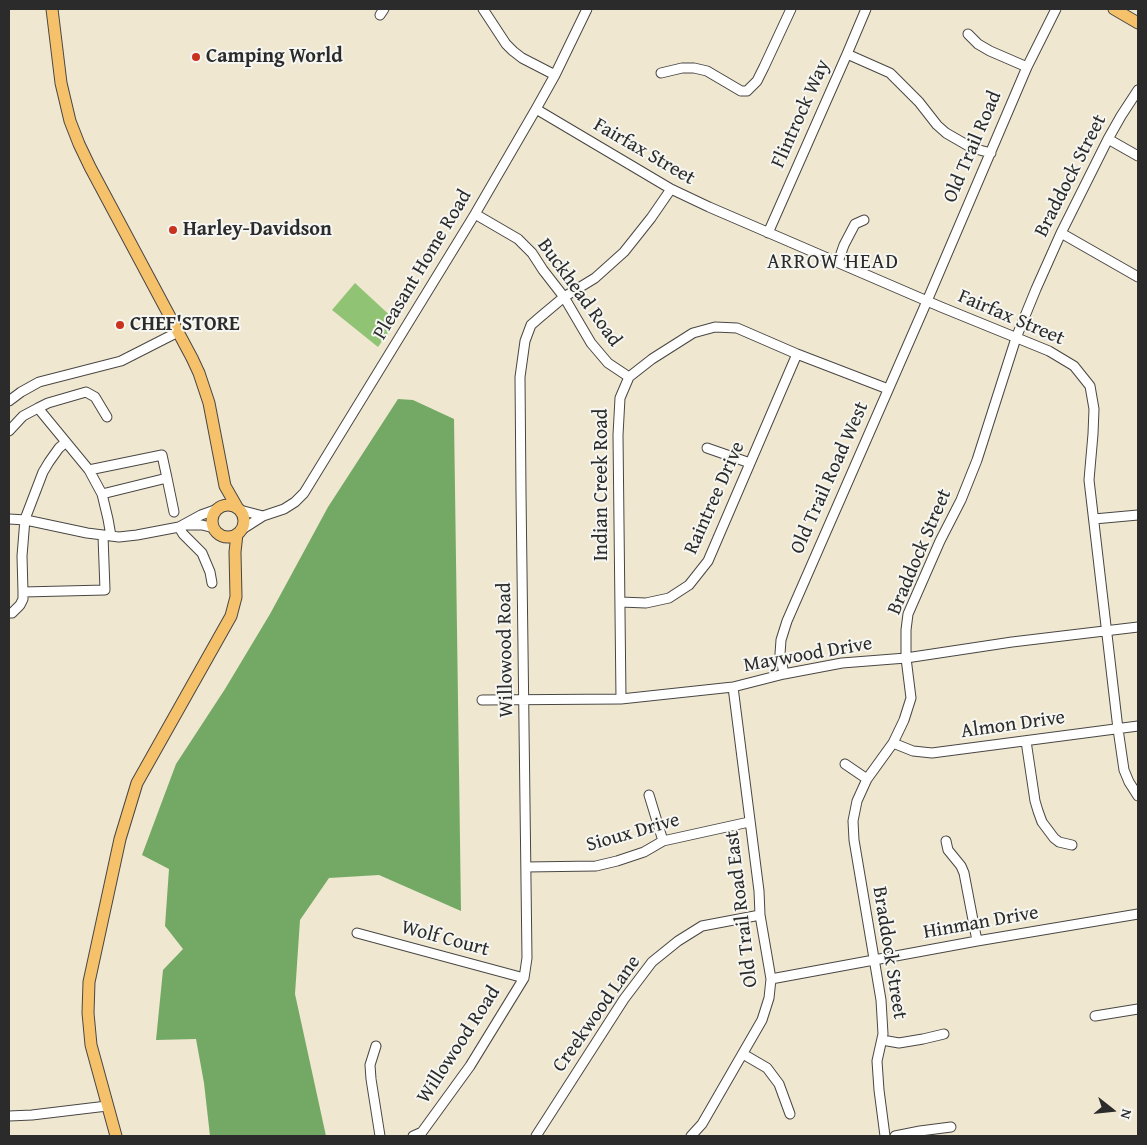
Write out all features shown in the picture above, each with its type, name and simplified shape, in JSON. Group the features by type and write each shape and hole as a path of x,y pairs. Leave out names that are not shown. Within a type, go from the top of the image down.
{"main road":[{"path":"52,9 61,83 76,137 90,167 192,358 209,403 225,486 244,519 235,552 236,597 231,616 138,783 120,839 89,982 88,1013 91,1045 116,1136"},
{"path":"1114,9 1138,23"},
{"path":"225,486 212,518 226,546 235,558"},
{"path":"217,509 226,505 238,508"},
{"path":"218,532 232,536 239,532"}],"street":[{"path":"483,9 513,52 555,74"},
{"name":"Pleasant Home Road","path":"239,532 263,516 284,509 296,502 304,493 475,214 536,109 587,9"},
{"path":"661,73 682,68 694,68 707,71 741,91 747,91 760,74 791,9"},
{"name":"Flintrock Way","path":"768,233 866,9"},
{"name":"Old Trail Road","path":"927,301 1027,67 1056,9"},
{"path":"968,34 978,44 990,51 1027,67"},
{"path":"847,54 890,73 920,102 937,126 946,133 972,148 991,153"},
{"name":"Braddock Street","path":"885,1136 877,1061 883,1034 881,1000 854,840 853,821 857,801 868,779 893,743 904,720 911,698 906,658 908,614 940,541 961,500 977,460 1016,338 1061,233 1108,140 1138,90"},
{"name":"Fairfax Street","path":"536,109 671,189 768,233 1049,351 1074,366 1090,386 1094,409 1094,434 1089,480 1124,770 1138,796"},
{"path":"1108,140 1138,156"},
{"name":"Willowood Road","path":"413,1136 422,1132 454,1088 524,978 526,958 526,867 520,377 525,341 532,325 564,297 594,278 624,252 671,189"},
{"name":"Buckhead Road","path":"475,214 518,239 532,253 564,297 591,343 608,363 629,377"},
{"path":"838,262 854,224 864,220"},
{"path":"1061,233 1138,277"},
{"name":"Old Trail Road West","path":"784,674 780,654 781,640 787,621 927,301"},
{"path":"629,377 652,359 693,333 715,327 737,328 797,354 888,389"},
{"path":"9,401 39,382 121,361 178,332"},
{"name":"Raintree Drive","path":"620,602 646,602 669,598 689,585 708,561 797,354"},
{"name":"Indian Creek Road","path":"620,699 618,435 620,398 629,377"},
{"path":"9,431 23,416 38,408 48,403 86,392 96,397 107,417"},
{"path":"23,592 106,590 108,519 102,494 89,470 38,408"},
{"path":"9,613 16,610 23,599 22,556 25,520 43,472 66,442"},
{"path":"707,448 750,463"},
{"path":"89,470 162,454 174,512"},
{"path":"102,494 167,478"},
{"path":"238,508 263,516"},
{"path":"181,526 217,509"},
{"path":"1094,519 1138,515"},
{"path":"9,519 25,520 119,537 181,526 202,525 218,532"},
{"path":"181,526 183,534 202,553 210,572 212,583"},
{"name":"Maywood Drive","path":"482,700 620,699 733,687 784,674 842,664 906,658 1012,642 1138,627"},
{"name":"Old Trail Road East","path":"691,1136 702,1124 762,1020 769,998 771,979 760,914 759,891 733,687"},
{"name":"Almon Drive","path":"893,743 913,751 932,753 1138,726"},
{"path":"1026,741 1035,801 1040,817 1054,838 1059,842 1072,845"},
{"path":"845,764 868,779"},
{"path":"649,795 663,841"},
{"name":"Sioux Drive","path":"526,867 596,866 644,852 663,841 749,822"},
{"path":"946,841 948,850 964,872 977,941"},
{"name":"Creekwood Lane","path":"536,1136 624,999 652,962 678,941 702,926 760,914"},
{"name":"Hinman Drive","path":"771,979 1138,914"},
{"name":"Wolf Court","path":"357,933 524,978"},
{"path":"1095,1016 1138,1009"},
{"path":"882,1040 900,1043 944,1034"},
{"path":"376,1046 370,1065 380,1136"},
{"path":"743,1054 767,1068 779,1084 790,1114"},
{"path":"9,1116 107,1106"},
{"path":"896,1136 951,1127"}],"green space":[{"path":"355,283 396,321 378,347 332,310"},
{"path":"398,399 413,400 454,419 461,911 379,875 329,878 300,920 295,994 326,1136 210,1136 204,1083 196,1039 156,1040 163,970 183,949 165,926 169,869 142,855 176,764 225,689 270,614 328,507"}],"place":[{"name":"Camping World","path":"196,57"},
{"name":"Harley-Davidson","path":"173,230"},
{"name":"CHEF'STORE","path":"120,325"}],"district":[{"name":"ARROW HEAD","path":"833,263"}]}
